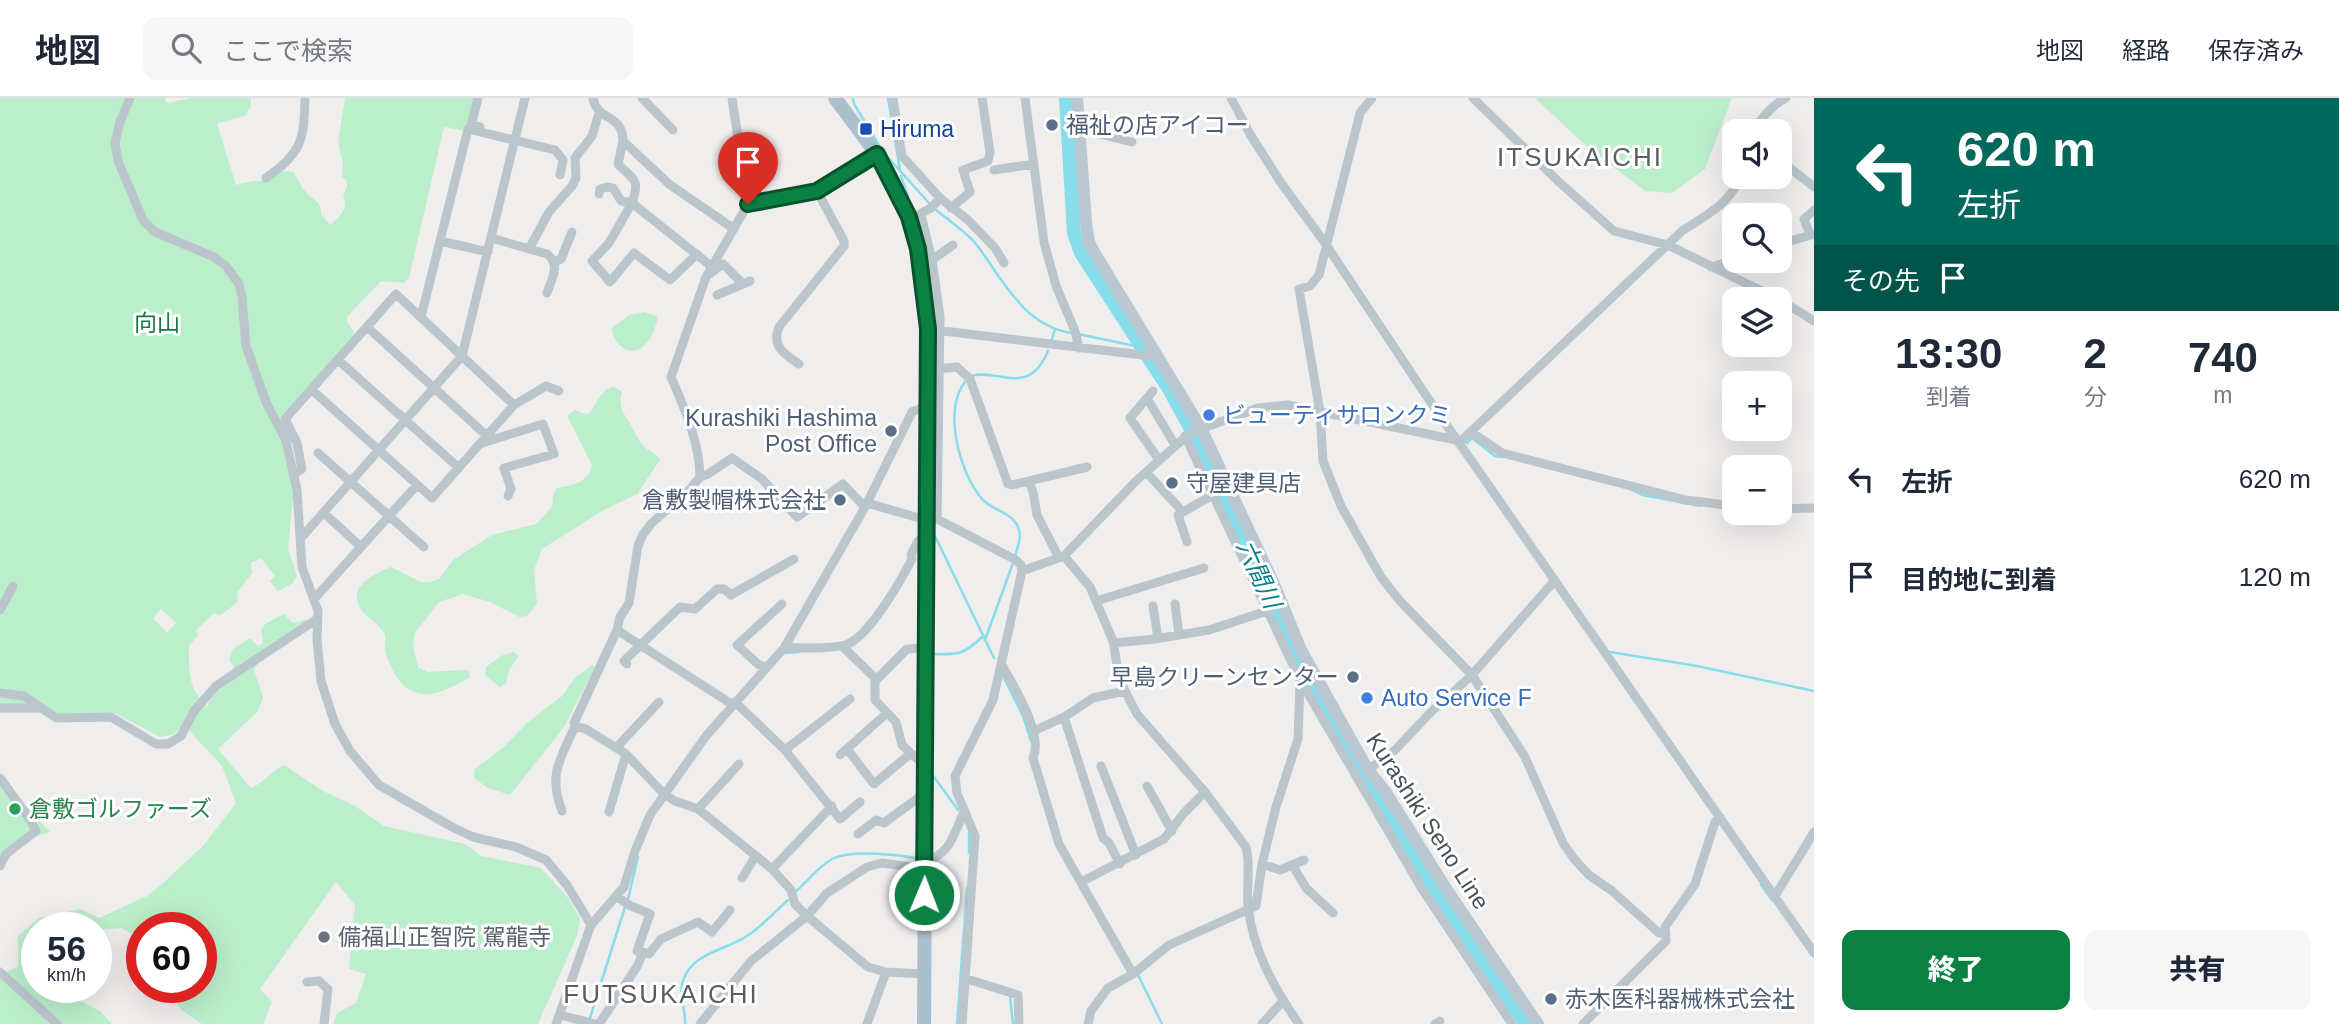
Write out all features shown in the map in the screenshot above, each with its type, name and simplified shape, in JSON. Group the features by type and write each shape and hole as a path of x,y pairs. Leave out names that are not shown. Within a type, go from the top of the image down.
{"main road":[{"path":"836,98 877,154 915,216 918,249 934,330 933,369 927,406 930,522 926,648 924,1024"},
{"name":"Kurashiki Seno Line","path":"1077,98 1089,242 1156,356 1306,677 1385,791 1535,1023"}],"street":[{"path":"130,98 115,143 118,161 143,220 155,232 214,257 234,275 242,297 246,346 266,402 286,442 294,474 300,515 302,567 314,599 321,681 335,724 361,767 379,785 452,827 473,836 516,847 546,860 567,885 591,925"},
{"path":"266,177 296,154 304,128 305,98"},
{"path":"478,98 471,125 555,150 563,160 560,175"},
{"path":"300,539 462,356 525,98"},
{"path":"528,249 549,212 576,178 575,158 592,136 599,113 593,98"},
{"path":"642,98 673,130"},
{"path":"700,477 699,455 693,430 671,377 706,277 748,204 732,98"},
{"path":"893,98 902,156 936,203 951,208 968,220 995,248 1004,263"},
{"path":"951,208 970,192 963,170 988,161 990,152 982,98"},
{"path":"1025,98 1044,242 1056,286 1079,348"},
{"path":"1231,98 1281,183 1325,243 1453,440 1717,819 1814,953"},
{"path":"1372,98 1360,113 1316,280 1310,286 1299,289 1321,412 1323,461 1340,506 1388,585 1400,601 1472,675 1525,757 1563,843 1575,860 1588,875 1612,891 1659,933 1665,934"},
{"path":"1473,98 1614,231 1668,245 1752,287"},
{"path":"1761,119 1773,105 1786,98"},
{"path":"599,113 615,120 623,132 618,164 636,182 637,187 632,204 609,243 592,261 610,282 634,253 670,280 697,254"},
{"path":"421,317 468,129 516,138"},
{"path":"1079,129 1132,142"},
{"path":"623,141 669,184 734,229"},
{"path":"748,204 817,191 877,154"},
{"path":"994,170 1034,164"},
{"path":"1792,170 1814,187"},
{"path":"599,194 600,190 613,188 621,201 632,204 711,266"},
{"path":"1022,571 1061,557 1146,472 1193,432 1273,405 1288,405 1453,440 1471,432 1603,304 1682,231 1730,196 1734,189"},
{"path":"799,364 784,354 777,345 775,335 844,246 844,241 817,191"},
{"path":"936,203 915,216 932,260 940,317 934,330 1156,356"},
{"path":"1792,240 1812,234 1804,219 1814,209"},
{"path":"555,262 561,259 572,232"},
{"path":"491,238 547,254 555,262 547,293"},
{"path":"440,241 488,253"},
{"path":"932,260 953,245"},
{"path":"706,277 723,264 746,282 717,295"},
{"path":"1711,267 1722,264"},
{"path":"294,474 302,469 297,443 285,419 396,294 514,405"},
{"path":"1792,308 1814,321"},
{"path":"367,327 435,388 484,439"},
{"path":"338,360 459,468"},
{"path":"784,648 842,646 853,642 885,605 912,559 911,555 930,522 933,369 957,367 969,378 1008,484 1087,467"},
{"path":"312,390 432,498 514,405 546,386 559,391"},
{"path":"1159,460 1130,418 1150,395 1175,445"},
{"path":"643,952 638,965 597,1024 558,1020 591,925 628,881 635,851 650,815 706,736 784,648 866,505 912,412 927,406"},
{"path":"484,439 543,424 554,454 504,468 511,489 508,496"},
{"path":"1193,432 1213,495 1267,611 1422,889 1512,1024"},
{"path":"1471,432 1502,453 1686,500 1722,504"},
{"path":"318,453 424,547"},
{"path":"562,811 555,793 555,775 574,723 617,630 620,617 629,603 638,546 643,534 700,477 732,458 762,479 797,517 843,484 866,505 930,522 1014,559 1021,565 1022,571 993,700 955,783 975,836 962,1024"},
{"path":"1146,472 1183,512"},
{"path":"1029,481 1037,515 1061,557 1090,587 1114,643 1118,670 1125,691 1138,714 1205,793 1246,847 1249,911 1258,955 1298,1024"},
{"path":"314,599 417,485"},
{"path":"1187,542 1178,515 1213,495"},
{"path":"1792,509 1814,508"},
{"path":"324,513 361,547"},
{"path":"627,664 624,661 680,607 695,609 716,589 724,589 731,595 794,559"},
{"path":"1096,600 1204,568"},
{"path":"1368,770 1395,750 1432,711 1472,675 1552,582"},
{"path":"0,611 13,586"},
{"path":"767,667 759,665 737,645 782,604"},
{"path":"1175,604 1179,635"},
{"path":"1153,606 1158,638"},
{"path":"1114,643 1209,630 1267,611"},
{"path":"0,693 24,696 56,718 111,717 156,744 168,744 181,736 194,711 216,686 317,619"},
{"path":"617,630 734,703 785,750 841,819 860,802"},
{"path":"842,646 876,680"},
{"path":"925,765 902,745 895,722 873,695 876,680 907,649 926,648"},
{"path":"1002,664 1034,731 1037,750 1033,758 1059,844 1135,972"},
{"path":"1088,1024 1091,1011 1108,988 1135,972 1169,945 1256,906 1262,864 1276,807 1298,739 1306,677"},
{"path":"1034,731 1064,717 1093,698 1125,691"},
{"path":"785,750 850,699"},
{"path":"616,748 659,702"},
{"path":"0,708 41,708"},
{"path":"887,713 843,752 874,784 910,754"},
{"path":"1064,717 1103,838 1109,843 1120,864"},
{"path":"575,726 586,729 626,754 664,794 675,802 698,809 772,869 791,890 795,904 868,967 886,972 924,974"},
{"path":"610,812 626,754"},
{"path":"698,809 739,764"},
{"path":"1101,766 1136,855"},
{"path":"0,778 36,831 6,854 0,866"},
{"path":"1147,786 1172,831"},
{"path":"858,834 876,820 884,823 925,793"},
{"path":"1081,883 1164,839 1184,813 1205,793"},
{"path":"772,869 832,806"},
{"path":"700,1024 751,961 807,916 827,893 867,867 882,863 924,866 939,858 948,846 964,812"},
{"path":"1583,1024 1666,942 1665,927 1695,884 1717,819"},
{"path":"1775,896 1814,832"},
{"path":"742,878 755,857"},
{"path":"1262,864 1280,870 1304,860"},
{"path":"1293,866 1306,888 1333,913"},
{"path":"616,896 650,914 637,951 649,954 661,940 698,922 712,932 730,910"},
{"path":"0,972 57,1024"},
{"path":"867,1024 886,972"},
{"path":"964,978 1018,995 1018,1024"},
{"path":"307,982 319,981 328,989 324,1024"},
{"path":"1262,1024 1283,1001"}],"green space":[{"name":"向山","path":"0,98 166,98 165,101 169,103 191,98 251,98 247,115 217,124 236,185 268,181 283,171 294,172 304,190 318,203 321,214 330,225 345,205 343,195 347,180 342,178 343,164 338,142 345,98 474,98 466,131 444,127 409,278 403,283 381,281 347,317 347,322 354,332 350,342 277,426 284,443 294,489 288,549 297,576 293,583 278,591 270,581 275,576 261,558 251,563 252,573 237,593 238,602 219,616 214,613 196,630 198,635 189,646 189,664 193,686 207,708 231,674 234,667 229,659 233,649 250,638 258,646 263,643 261,630 265,624 284,614 293,623 305,620 309,622 310,629 258,663 254,670 263,697 258,711 218,749 251,788 284,765 384,826 465,844 481,856 541,868 569,899 580,919 577,936 538,1024 333,1024 337,1013 356,1003 366,974 349,969 355,905 336,882 260,989 272,1002 263,1024 202,1024 176,1003 217,1003 217,912 126,912 126,930 112,929 112,912 147,896 162,884 204,845 236,803 222,766 185,726 172,735 160,737 115,713 58,715 0,706","holes":["161,609 176,623 167,633 153,618"]},
{"path":"1535,98 1732,98 1705,169 1672,193 1645,191 1584,144"},
{"path":"644,312 658,317 652,334 641,348 626,349 617,342 612,328 629,315"},
{"path":"614,387 622,392 621,407 639,440 660,460 637,494 602,511 542,549 534,570 537,604 527,616 519,617 490,602 463,594 439,602 415,633 413,648 418,667 427,672 468,670 470,677 436,693 416,693 407,688 398,679 387,657 383,631 358,604 357,596 363,584 391,567 421,582 439,579 453,560 492,535 536,524 552,507 557,488 584,479 592,465 567,416 575,410 590,413 602,393"},
{"path":"514,652 518,656 509,671 506,683 500,687 485,675 486,667 503,655"},
{"path":"592,665 594,669 564,727 510,795 488,788 474,778 475,769 562,696 575,678"},
{"name":"倉敷ゴルファーズ","path":"0,781 8,786 50,832 17,842 0,861"},
{"name":"向山","path":"21,933 21,1003 84,1003 100,1011 112,1024 0,1024 0,974 18,967 18,936"}],"waterway":[{"path":"853,98 883,152 930,204"},
{"path":"888,98 900,170"},
{"name":"六間川","path":"1066,98 1074,233 1081,253 1169,389 1199,444 1254,558 1305,675 1383,809 1526,1024"},
{"path":"901,176 908,196"},
{"path":"935,209 976,244 1005,286 1027,311 1055,329 1072,333"},
{"path":"1052,339 1055,329"},
{"path":"1078,334 1140,347"},
{"path":"1015,556 1020,537 1017,525 1011,517 983,500 974,488 960,456 954,419 956,402 961,387 971,376 1023,377 1032,374 1048,351"},
{"path":"1467,443 1472,438 1495,456 1503,457"},
{"path":"1632,490 1643,495 1700,506"},
{"path":"933,532 994,658"},
{"path":"985,640 1013,563"},
{"path":"932,654 960,652 971,647 983,636"},
{"path":"785,653 799,652"},
{"path":"1610,652 1697,666 1814,691"},
{"path":"1002,674 1023,716 1031,741"},
{"path":"932,774 958,810"},
{"path":"969,832 969,853"},
{"path":"795,892 822,866 840,856 876,854 920,859"},
{"path":"628,899 638,857"},
{"path":"1761,885 1772,900"},
{"path":"957,1024 967,888"},
{"path":"685,1024 681,992 687,971 701,958 753,932 788,900"},
{"path":"590,1018 625,907"},
{"path":"1138,975 1162,1024"},
{"path":"1010,996 1013,1024"}],"place":[{"name":"福祉の店アイコー","path":"1052,125"},
{"name":"Hiruma","path":"866,129"},
{"name":"ビューティサロンクミ","path":"1209,415"},
{"name":"Kurashiki Hashima Post Office","path":"891,431"},
{"name":"守屋建具店","path":"1172,483"},
{"name":"倉敷製帽株式会社","path":"840,500"},
{"name":"早島クリーンセンター","path":"1353,677"},
{"name":"Auto Service F","path":"1367,698"},
{"name":"倉敷ゴルファーズ","path":"15,809"},
{"name":"備福山正智院 駕龍寺","path":"324,937"},
{"name":"赤木医科器械株式会社","path":"1551,999"}],"district":[{"name":"ITSUKAICHI","path":"1580,157"},
{"name":"FUTSUKAICHI","path":"661,994"}],"route":[{"path":"748,204 817,191 877,154 909,217 918,249 928,329 924,895"}]}
